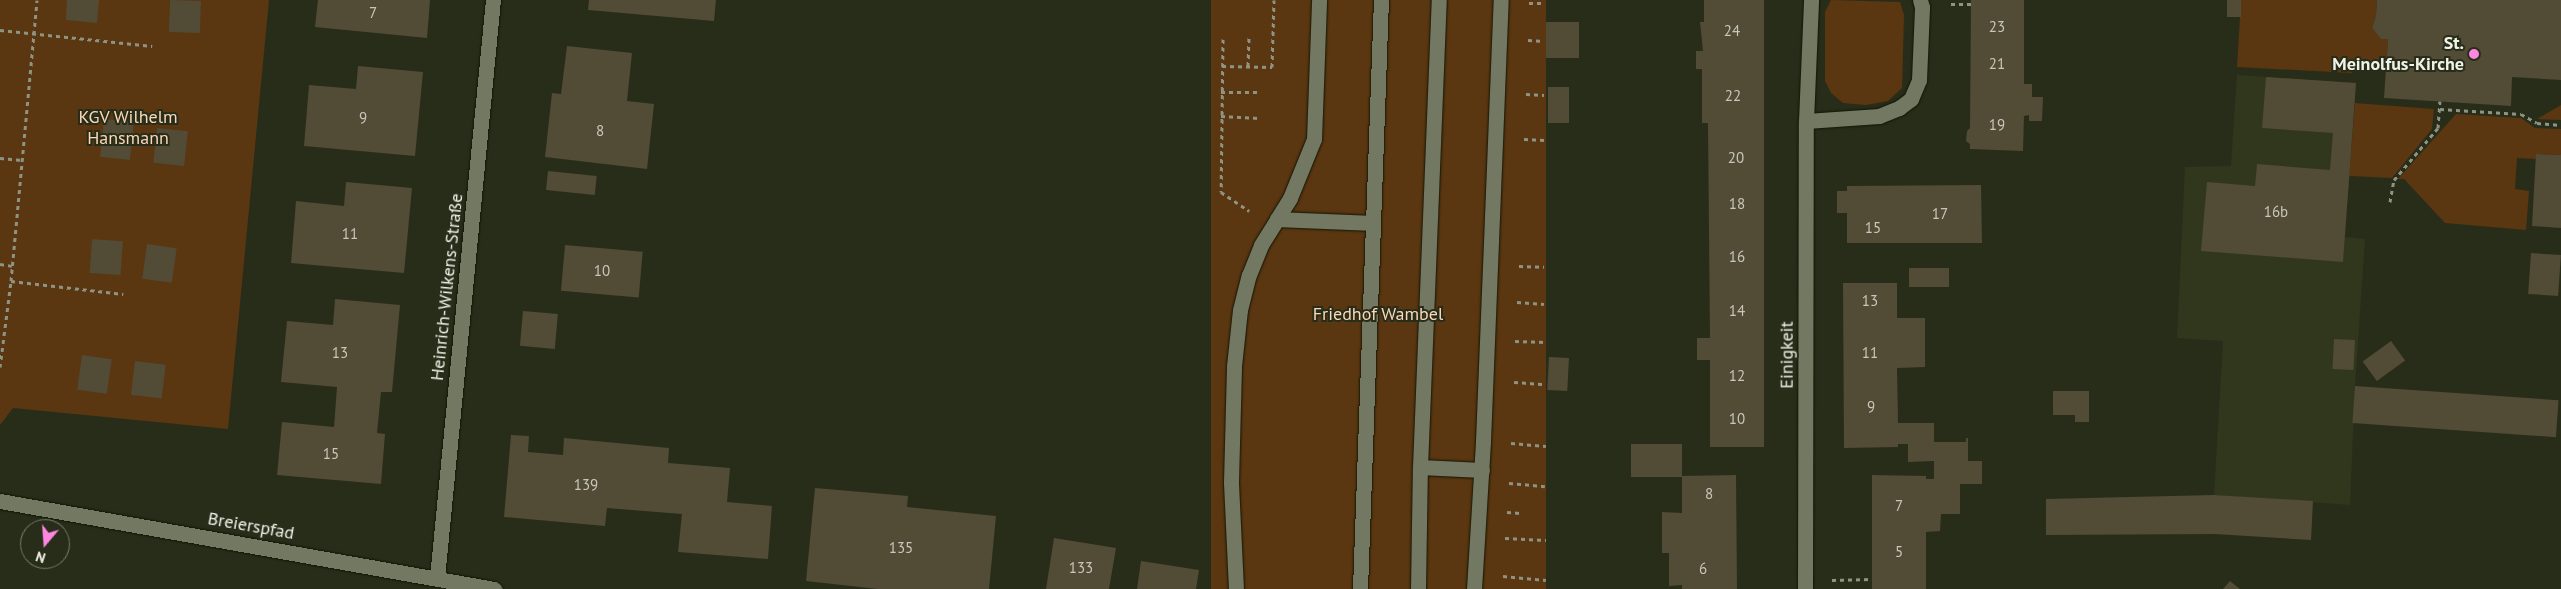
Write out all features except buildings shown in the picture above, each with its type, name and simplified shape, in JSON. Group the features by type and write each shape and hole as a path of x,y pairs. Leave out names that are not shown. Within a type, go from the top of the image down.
{"street":[{"name":"Heinrich-Wilkens-Straße","path":"437,578 493,0"},
{"path":"1236,589 1231,482 1234,366 1245,291 1256,258 1294,190 1314,139 1319,0"},
{"path":"1360,589 1381,0"},
{"path":"1418,589 1420,467 1439,0"},
{"path":"1474,589 1483,441 1501,0"},
{"name":"Einigkeit","path":"1805,589 1806,121 1811,0"},
{"path":"1806,121 1880,116 1899,108 1910,99 1920,80 1922,7 1920,0"},
{"path":"1274,223 1373,223"},
{"path":"1420,467 1481,476"},
{"name":"Breierspfad","path":"0,501 494,589"}],"path":[{"path":"0,367 11,280 36,0"},
{"path":"1222,66 1272,67 1274,0"},
{"path":"1942,4 1971,4"},
{"path":"0,30 152,46"},
{"path":"1248,66 1249,37"},
{"path":"1223,39 1221,192 1274,223"},
{"path":"1221,92 1260,92"},
{"path":"2390,202 2394,180 2438,128 2440,101"},
{"path":"2440,109 2521,114 2537,123 2561,125"},
{"path":"1221,116 1259,118"},
{"path":"0,158 22,160"},
{"path":"0,264 12,266"},
{"path":"11,280 123,294"},
{"path":"1483,441 1546,446"},
{"path":"1481,476 1545,486"},
{"path":"1477,536 1546,540"},
{"path":"1475,573 1546,580"},
{"path":"1826,580 1872,579"}],"shaded area":[{"path":"2237,75 2356,83 2345,237 2365,239 2355,386 2350,505 2214,495 2223,341 2177,338 2185,167 2231,166"}],"green space":[{"name":"KGV Wilhelm Hansmann","path":"0,0 269,0 228,429 13,408 0,425"},
{"name":"Friedhof Wambel","path":"1211,0 1546,0 1546,589 1211,589"},
{"path":"1831,0 1900,2 1904,15 1902,88 1888,101 1866,105 1843,103 1831,93 1825,81 1825,12"},
{"path":"2241,0 2377,0 2376,15 2372,28 2381,39 2388,39 2386,68 2353,65 2352,73 2237,67"},
{"path":"2355,103 2434,109 2432,129 2392,178 2349,176"},
{"path":"2561,105 2561,120 2537,119"},
{"path":"2456,114 2521,118 2535,128 2561,129 2561,155 2536,154 2536,159 2517,158 2515,189 2529,191 2526,230 2445,223 2404,179 2398,179"}],"place":[{"name":"St. Meinolfus-Kirche","path":"2474,54"}]}
